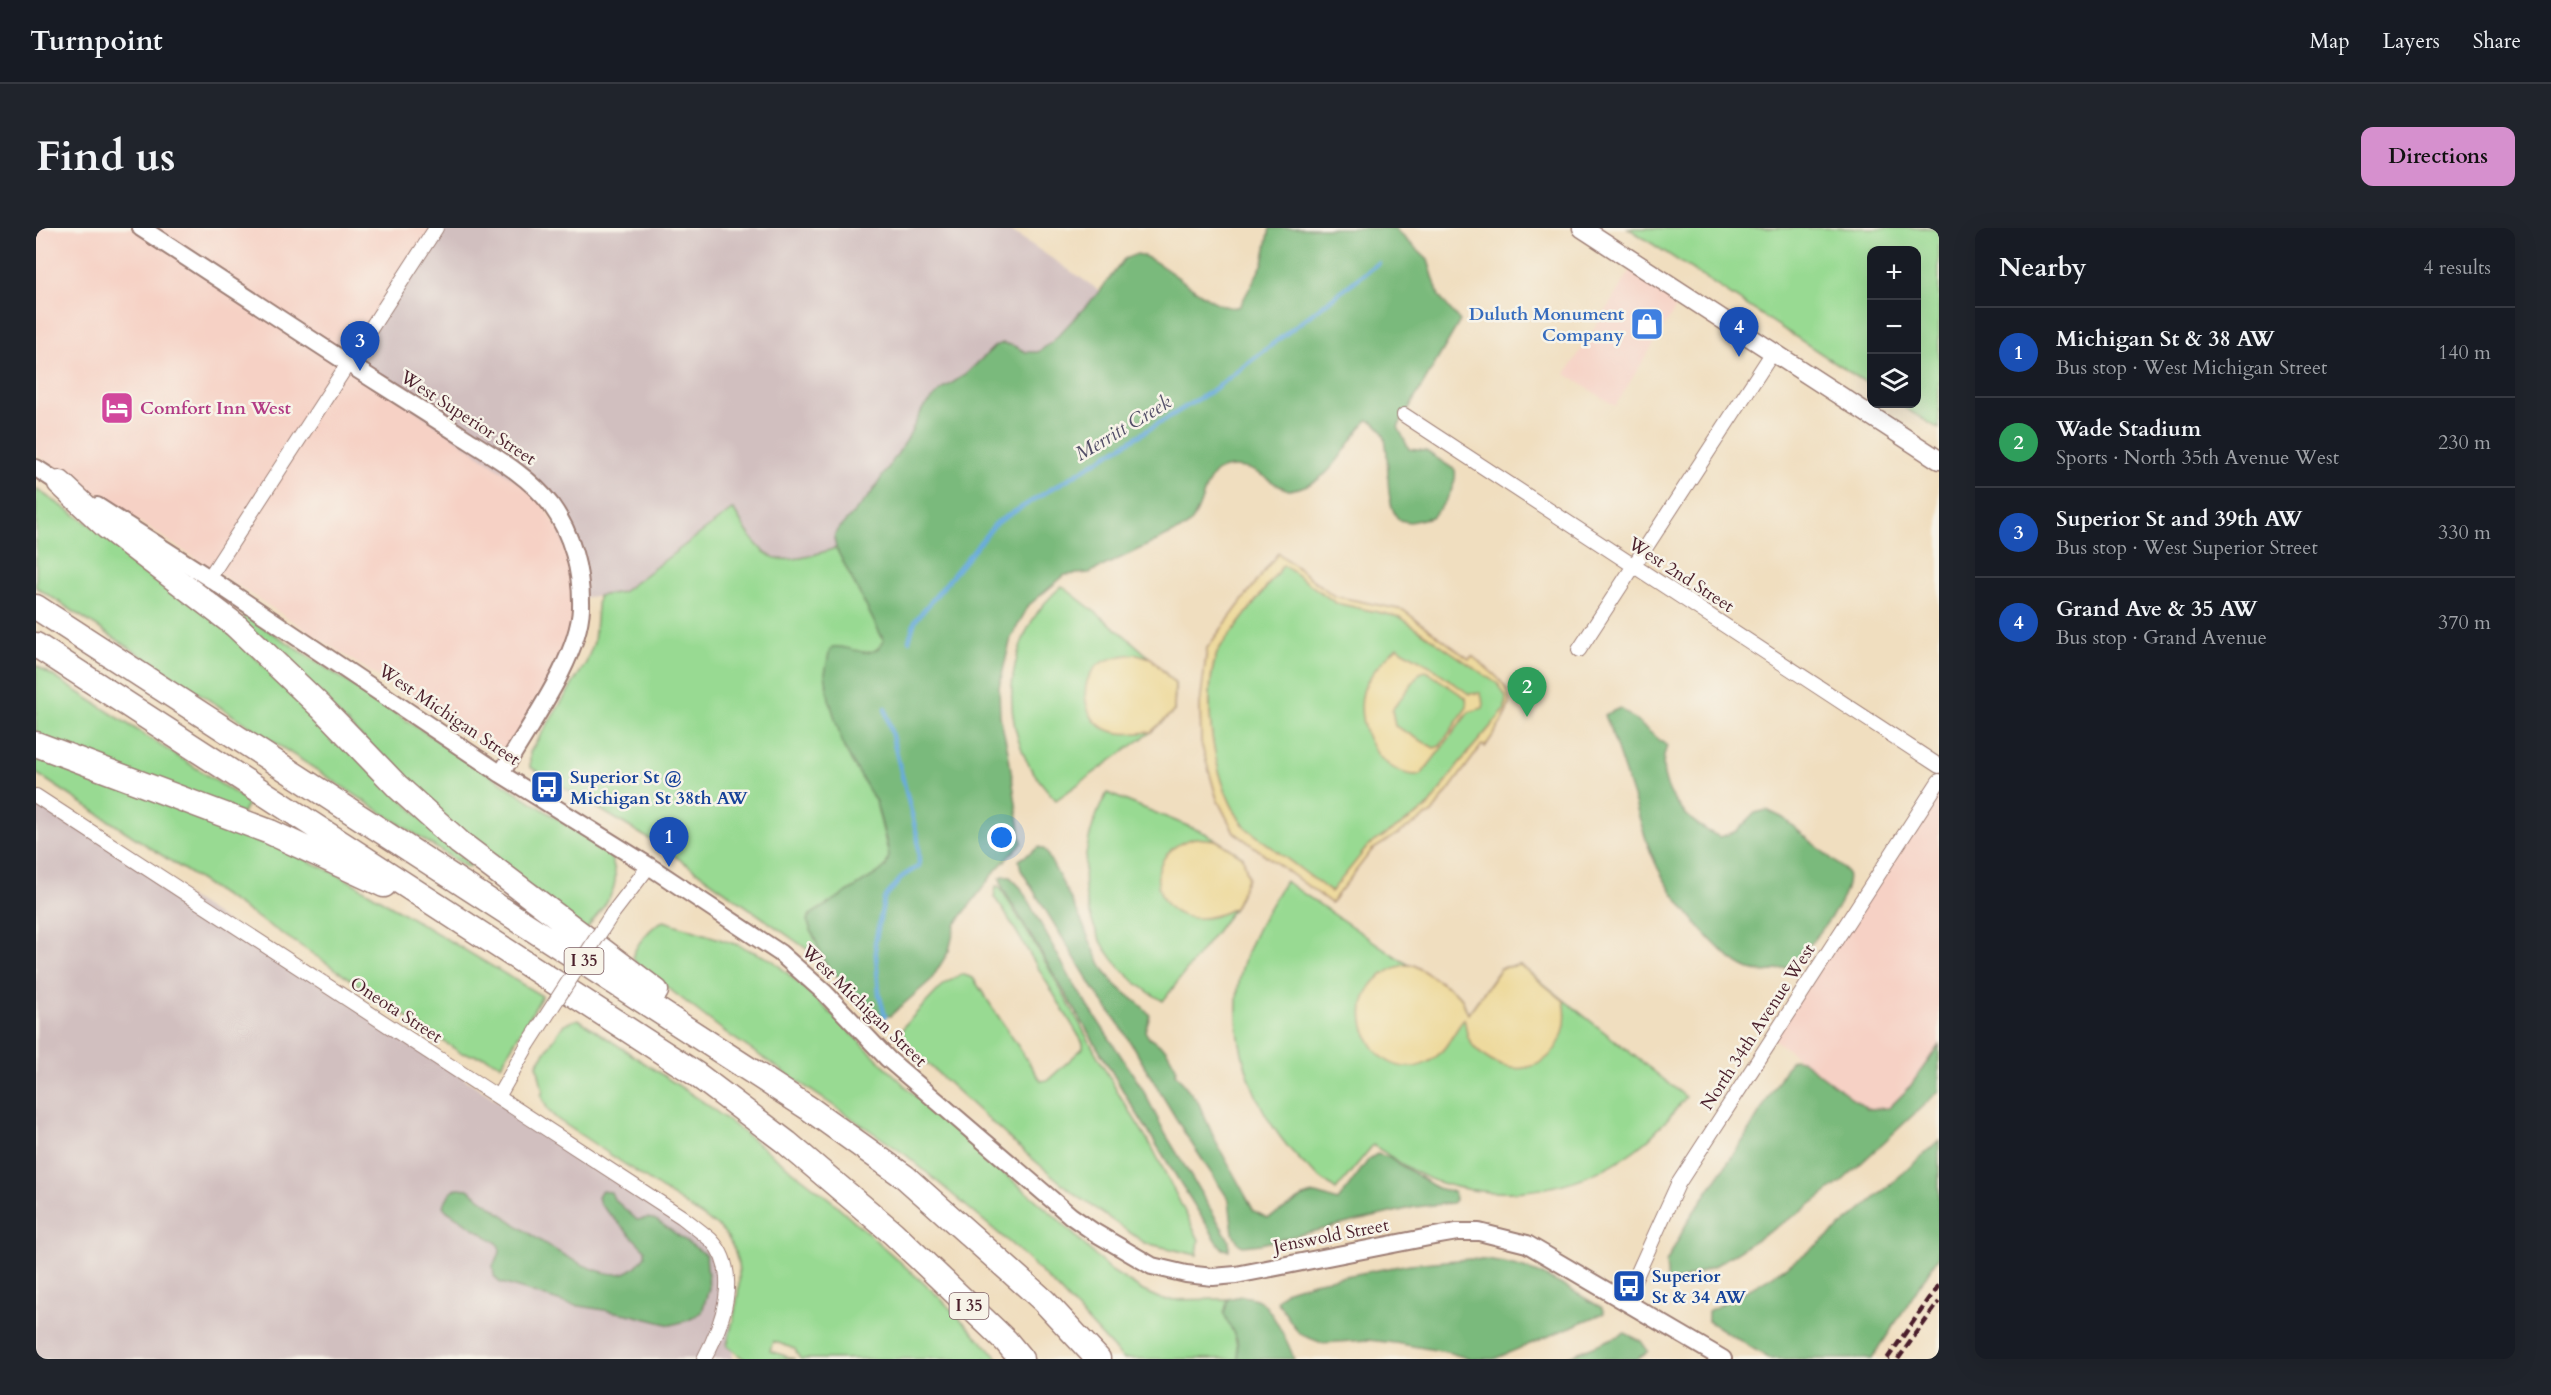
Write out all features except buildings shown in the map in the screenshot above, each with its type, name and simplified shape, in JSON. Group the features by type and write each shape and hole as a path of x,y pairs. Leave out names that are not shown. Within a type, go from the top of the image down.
{"highway":[{"path":"60,483 107,526 235,625 321,707 398,787 460,843 667,999 719,1049"},
{"name":"I 35","path":"36,607 810,1108 906,1177 1044,1301 1098,1359"},
{"name":"I 35","path":"36,645 696,1074 787,1143 893,1233 1006,1341 1021,1359"},
{"path":"36,744 270,832 457,918"}],"main road":[{"path":"1582,228 1939,460"}],"street":[{"name":"West Superior Street","path":"141,228 348,364 501,460 528,481 550,505 566,532 576,557 581,583 581,610 576,639 566,663 501,774"},
{"path":"209,578 436,228"},
{"path":"1579,650 1773,352"},
{"name":"West 2nd Street","path":"1404,415 1939,766"},
{"name":"West Michigan Street","path":"36,468 209,578 501,774 649,866 780,953 825,993 888,1059 1071,1216 1136,1259 1165,1269"},
{"name":"North 34th Avenue West","path":"1624,1301 1678,1184 1939,781"},
{"name":"Oneota Street","path":"36,796 682,1217 712,1242 725,1265 727,1288 722,1319 704,1359"},
{"path":"498,1097 527,1046 612,914 649,866"},
{"name":"Jenswold Street","path":"1165,1269 1213,1276 1236,1275 1457,1232 1479,1232 1527,1244 1624,1301"},
{"path":"1624,1301 1723,1359"}],"shaded area":[{"path":"36,228 436,228 528,481 576,557 576,639 508,761 36,455"},
{"path":"436,228 1007,228 1100,291 1213,390 836,549 801,559 785,561 768,556 752,542 733,510 622,592 581,598 551,505 348,364"},
{"path":"1635,263 1684,295 1615,406 1566,374"},
{"path":"1939,780 1939,1045 1909,1088 1889,1108 1867,1109 1772,1038"},
{"path":"36,796 712,1242 727,1288 733,1359 36,1359"}],"green space":[{"path":"1270,228 1394,228 1428,260 1439,296 1460,321 1398,427 1409,449 1426,451 1455,470 1454,483 1449,495 1432,517 1410,522 1399,520 1392,508 1389,494 1384,435 1377,425 1367,420 1335,464 1316,481 1289,490 1244,468 1229,467 1218,471 1211,477 1199,508 1186,527 1089,573 1065,575 1029,605 1011,638 999,687 1000,716 1008,751 1022,843 996,870 955,925 949,951 931,980 890,1016 875,1015 824,961 807,920 810,915 878,873 886,866 889,856 876,802 844,748 829,699 825,673 832,647 867,652 879,648 884,641 836,548 834,538 836,532 870,495 906,441 923,408 940,391 966,374 995,346 1003,343 1026,352 1038,352 1052,342 1100,291 1124,259 1137,254 1161,266 1218,304 1230,307 1240,306 1263,263"},
{"path":"1628,228 1939,228 1939,429 1905,408 1921,408 1921,246 1867,246 1867,383"},
{"path":"36,489 112,539 207,611 471,866 467,868 36,587"},
{"path":"733,509 755,542 764,552 774,557 799,558 836,548 884,641 875,651 862,653 826,685 844,748 876,802 889,856 886,866 878,873 810,915 807,920 824,961 659,845 530,767 530,752 586,663 594,642 598,596 622,592"},
{"path":"1283,565 1336,603 1400,617 1500,685 1506,697 1505,710 1466,755 1426,809 1368,846 1332,893 1246,828 1235,812 1226,792 1213,744 1210,695 1212,672 1217,653"},
{"path":"1062,586 1135,644 1175,684 1174,711 1151,732 1056,800 1042,785 1024,755 1016,733 1012,710 1012,687 1015,664 1022,642 1045,603"},
{"path":"245,615 607,851 613,863 615,884 607,902 586,930 477,849 242,621"},
{"path":"36,665 249,802 242,814 36,738"},
{"path":"1620,708 1667,746 1664,775 1668,788 1684,812 1695,822 1720,837 1737,831 1755,813 1767,810 1783,818 1847,872 1846,888 1838,906 1805,951 1792,964 1777,970 1761,972 1750,970 1738,963 1710,939 1671,890 1648,846 1605,715"},
{"path":"36,753 237,828 343,877 542,996 501,1065 485,1057 461,1053 36,773"},
{"path":"1107,793 1205,833 1243,857 1241,893 1234,908 1163,1001 1136,982 1114,961 1098,936 1088,910 1084,882 1086,852 1094,823"},
{"path":"1039,847 1045,850 1107,974 1150,1015 1145,1031 1149,1038 1166,1049 1177,1069 1175,1073 1198,1102 1216,1142 1254,1211 1267,1218 1304,1197 1315,1194 1338,1201 1369,1159 1377,1154 1388,1157 1437,1188 1454,1192 1455,1200 1452,1203 1415,1207 1261,1244 1243,1246 1239,1244 1233,1233 1229,1200 1186,1135 1121,1027 1095,991 1021,870 1019,860"},
{"path":"1010,877 1021,888 1073,983 1142,1088 1166,1135 1229,1240 1229,1250 1223,1249 1218,1243 1131,1104 1003,889 1000,878"},
{"path":"1285,881 1404,962 1448,987 1461,997 1468,1014 1501,968 1520,965 1686,1097 1645,1142 1623,1158 1574,1181 1548,1188 1494,1192 1441,1183 1405,1166 1373,1145 1336,1190 1301,1161 1284,1142 1257,1098 1241,1048 1237,1023 1237,997 1244,960 1254,936"},
{"path":"996,886 1000,887 1046,963 1117,1091 1152,1147 1199,1240 1197,1255 1145,1243 1073,1193 907,1045 902,1032 904,1026 942,986 961,974 973,978 1041,1081 1048,1080 1083,1048 1083,1043 994,897"},
{"path":"664,921 738,945 772,960 808,991 928,1108 1057,1218 1110,1270 1143,1291 1163,1300 1228,1299 1226,1312 1236,1342 1238,1359 1123,1359 1017,1249 906,1155 725,1032 637,964 633,958 636,948 649,931"},
{"path":"578,1019 705,1103 832,1201 938,1296 999,1359 800,1359 795,1349 773,1341 770,1351 795,1359 744,1359 727,1346 739,1284 739,1269 730,1241 720,1228 557,1119 548,1110 541,1095 543,1092 537,1064 564,1024"},
{"path":"1939,1045 1939,1091 1842,1181 1802,1211 1713,1267 1668,1285 1666,1263 1689,1219 1744,1139 1790,1061 1801,1060 1867,1109 1889,1108 1909,1088"},
{"path":"1939,1140 1939,1256 1872,1359 1770,1359 1708,1321 1708,1311 1766,1280 1836,1231"},
{"path":"458,1188 468,1189 521,1228 567,1257 608,1273 624,1273 638,1264 645,1256 645,1250 600,1204 598,1197 601,1191 611,1192 614,1199 637,1220 648,1218 656,1220 706,1255 709,1288 702,1312 689,1320 671,1325 628,1314 568,1304 499,1282 494,1276 493,1266 500,1251 496,1242 447,1211 443,1206 451,1191"},
{"path":"1470,1259 1508,1264 1539,1274 1602,1308 1604,1313 1494,1359 1470,1359 1447,1352 1368,1340 1322,1343 1299,1334 1277,1301 1285,1291 1313,1282 1410,1264"},
{"path":"1241,1296 1255,1299 1264,1305 1280,1328 1294,1359 1238,1359 1237,1340 1224,1314 1228,1299"},
{"path":"1625,1333 1641,1341 1648,1351 1637,1359 1562,1359"}],"sand":[{"path":"1278,553 1334,596 1403,610 1469,659 1472,656 1499,679 1509,697 1508,707 1485,747 1482,745 1432,813 1372,850 1331,903 1234,832 1217,799 1201,743 1200,705 1207,648","holes":["1283,565 1336,603 1400,617 1499,685 1506,697 1505,710 1466,755 1426,809 1368,846 1331,892 1246,828 1235,812 1218,768 1210,719 1210,695 1212,672 1217,653"]},
{"path":"1397,647 1430,666 1469,694 1480,693 1484,703 1483,708 1469,712 1421,775 1406,774 1393,768 1382,759 1373,748 1362,721 1361,706 1365,685","holes":["1426,671 1466,698 1467,707 1440,746 1434,748 1395,726 1392,710 1420,673"]},
{"path":"1137,654 1151,658 1175,684 1174,711 1151,732 1117,733 1106,729 1093,718 1086,702 1086,685 1089,676 1098,665 1120,656"},
{"path":"1195,838 1216,840 1243,857 1248,877 1234,908 1208,917 1186,917 1171,908 1161,894 1158,878 1162,861 1174,847"},
{"path":"1404,965 1414,965 1448,987 1461,997 1468,1014 1501,968 1520,965 1564,1001 1566,1018 1557,1047 1536,1065 1522,1068 1507,1067 1491,1061 1475,1048 1468,1037 1464,1019 1437,1056 1416,1067 1396,1065 1379,1054 1368,1037 1363,1016 1366,996 1379,977"}],"waterway":[{"name":"Merritt Creek","path":"909,640 915,621 996,523 1213,390 1378,263"},
{"name":"Merritt Creek","path":"885,708 918,839 919,866 903,876 884,899 875,943 879,994 885,1016"}],"railway":[{"path":"1887,1359 1939,1285"},
{"path":"1898,1359 1939,1302"}],"place":[{"name":"Duluth Monument Company","path":"1647,324"},
{"name":"Grand Ave & 35 AW","path":"1739,357"},
{"name":"Superior St and 39th AW","path":"360,371"},
{"name":"Comfort Inn West","path":"117,408"},
{"name":"Wade Stadium","path":"1527,717"},
{"name":"Superior St @ Michigan St 38th AW","path":"547,787"},
{"name":"Michigan St & 38 AW","path":"669,867"},
{"name":"Superior St & 34 AW","path":"1629,1286"}]}
